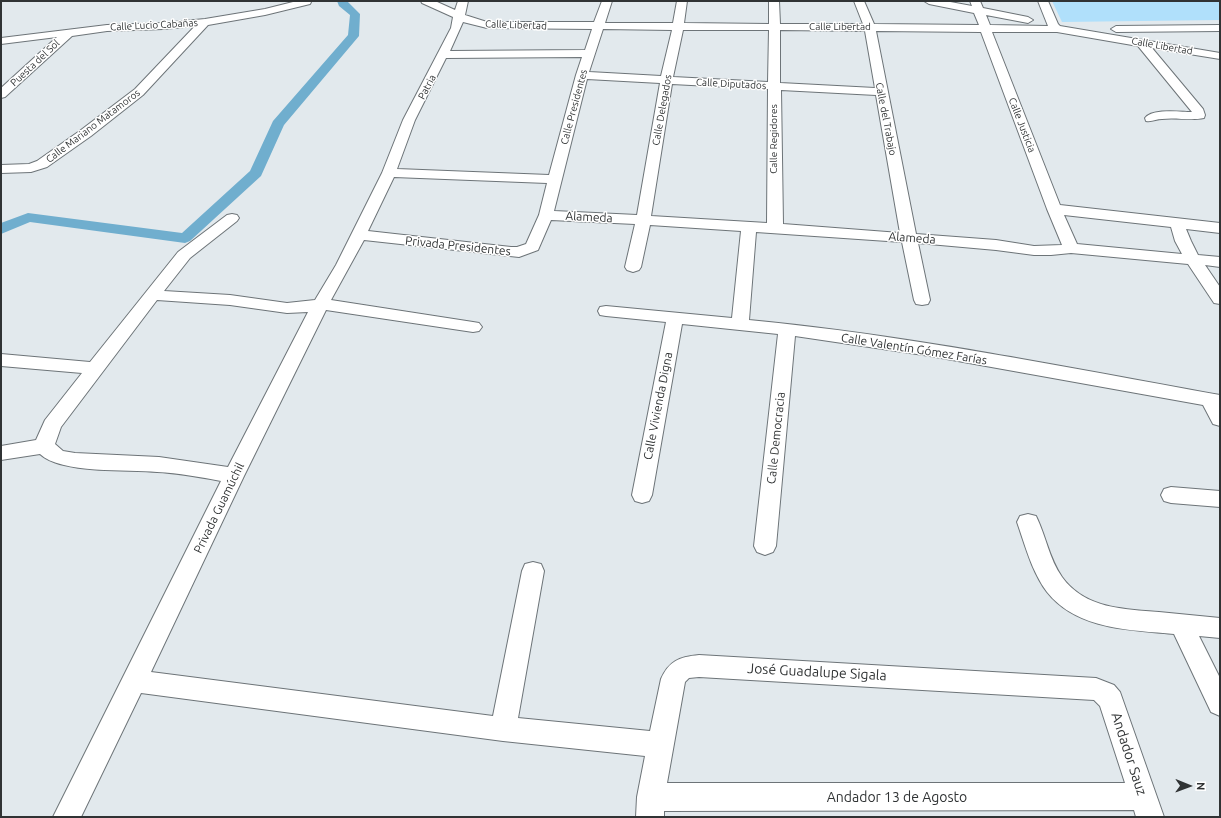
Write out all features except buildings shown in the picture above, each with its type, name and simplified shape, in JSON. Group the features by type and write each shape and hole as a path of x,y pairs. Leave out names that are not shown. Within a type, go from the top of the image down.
{"street":[{"name":"Calle Lucio Cabañas","path":"1,41 107,28 163,26 201,27 306,1"},
{"name":"Calle Libertad","path":"426,1 477,24 487,26 870,28 1055,27 1220,56"},
{"name":"Patria","path":"358,235 389,173 409,120 444,55 456,28 463,1"},
{"name":"Calle Presidentes","path":"546,215 582,75 606,1"},
{"name":"Calle Delegados","path":"634,267 644,220 667,80 679,26 682,1"},
{"name":"Calle Regidores","path":"774,1 775,229"},
{"name":"Calle del Trabajo","path":"859,1 870,28 881,92 922,300"},
{"path":"930,1 977,5 1055,27 1220,28"},
{"path":"1043,1 1055,27"},
{"name":"Calle Justicia","path":"977,5 984,28 1054,209 1071,248"},
{"path":"257,22 266,12"},
{"path":"201,27 232,29"},
{"name":"Calle Mariano Matamoros","path":"1,169 31,168 42,164 86,133 140,92 201,27"},
{"name":"Puesta del Sol","path":"1,94 69,32"},
{"path":"1141,42 1199,112 1199,115 1195,116 1160,115 1151,118"},
{"path":"444,55 589,53"},
{"name":"Calle Diputados","path":"582,75 881,92"},
{"path":"389,173 555,179"},
{"path":"1054,209 1220,228"},
{"name":"Alameda","path":"546,215 644,220 909,238 995,245 1038,252 1050,252 1071,248 1220,262"},
{"name":"Privada Presidentes","path":"358,235 519,252 532,247 546,215"},
{"path":"44,446 52,426 95,368 184,255 232,218"},
{"path":"1178,223 1178,231 1194,260 1220,299"},
{"path":"740,324 749,227"},
{"name":"Privada Guamúchil","path":"67,817 234,476 321,304 344,265 358,235"},
{"path":"154,295 232,300 285,309 299,309 321,304 473,327"},
{"name":"Calle Valentín Gómez Farías","path":"606,311 787,329 930,350 1215,401"},
{"name":"Calle Vivienda Digna","path":"642,495 675,318"},
{"name":"Calle Democracia","path":"765,546 787,329"},
{"path":"1,360 95,368"},
{"path":"1215,401 1220,419"},
{"path":"44,446 58,457 195,469 234,476"},
{"path":"1,453 44,446"},
{"path":"1171,495 1220,500"},
{"path":"1028,522 1044,568 1058,590 1072,602 1099,614 1113,618 1220,628"},
{"path":"503,729 533,571"},
{"path":"1182,625 1220,704"},
{"name":"José Guadalupe Sigala","path":"650,807 673,679 678,671 686,667 699,666 1084,688 1096,689 1105,693"},
{"path":"134,681 503,729 661,745"},
{"name":"Andador Sauz","path":"1105,693 1111,700 1115,710 1146,807"},
{"name":"Andador 13 de Agosto","path":"650,807 1146,807"}],"shaded area":[{"path":"1052,1 1220,1 1220,20 1062,22"}],"waterway":[{"path":"1,229 28,217 185,238 256,173 278,124 353,36 355,14 343,4 342,1"}]}
